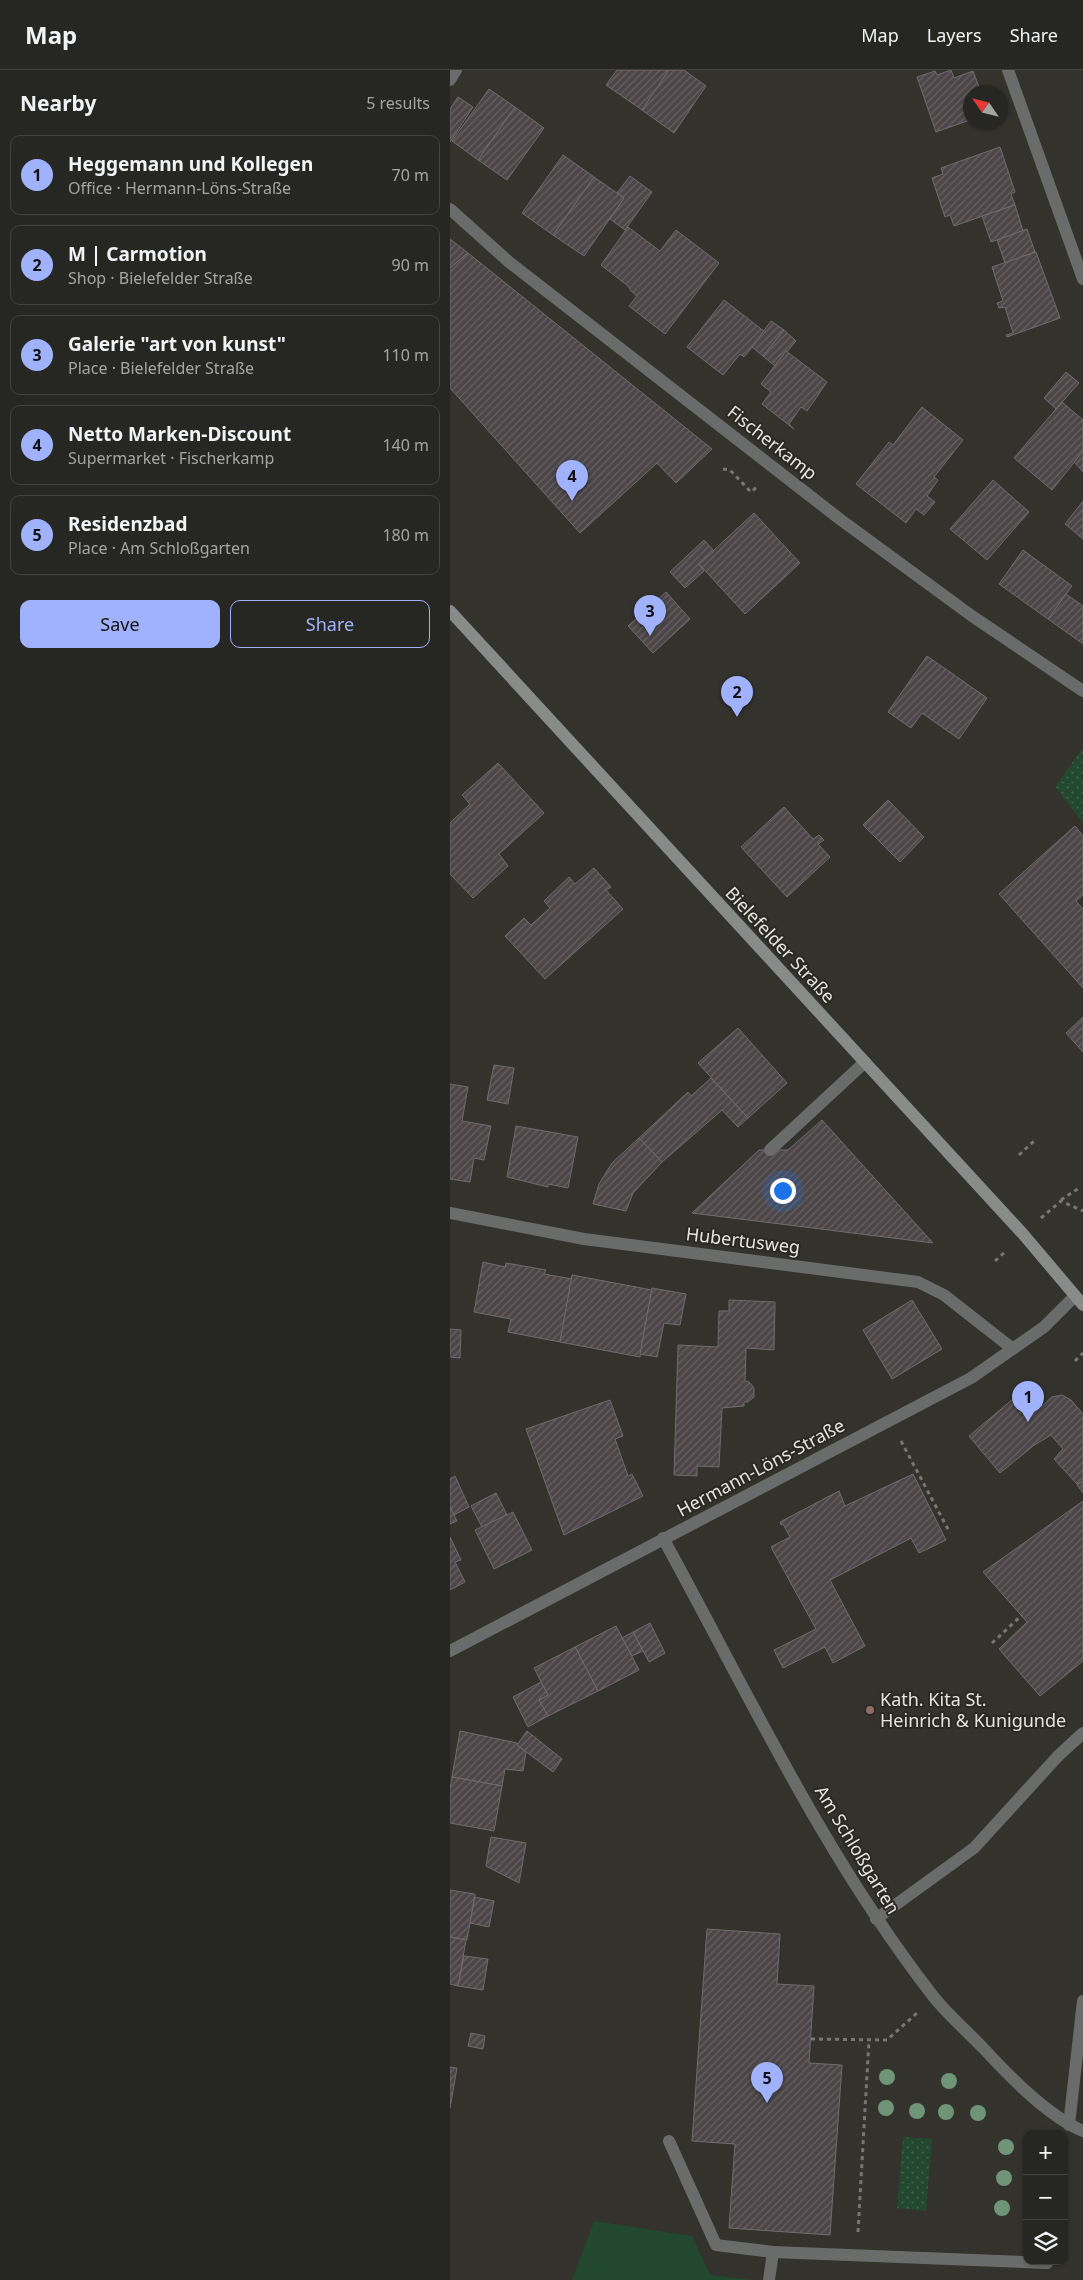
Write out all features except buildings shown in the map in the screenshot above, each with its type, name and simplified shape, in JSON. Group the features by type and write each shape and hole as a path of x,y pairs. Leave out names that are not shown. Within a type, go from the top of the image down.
{"main road":[{"name":"Bielefelder Straße","path":"450,611 1023,1234 1079,1300"}],"street":[{"path":"450,80 456,70"},
{"path":"1008,70 1083,279"},
{"name":"Fischerkamp","path":"450,209 510,262 841,520 972,616 1083,691"},
{"path":"770,1150 865,1062"},
{"name":"Hubertusweg","path":"450,1213 584,1239 918,1282 944,1294 1013,1349"},
{"name":"Hermann-Löns-Straße","path":"450,1651 971,1378 1079,1300"},
{"name":"Am Schloßgarten","path":"663,1538 791,1774 876,1919 934,1997 1012,2080 1069,2125 1083,2131"},
{"path":"876,1919 974,1848 1058,1756 1083,1733"},
{"path":"1069,2125 1083,2001"},
{"path":"669,2141 716,2245 774,2252 1023,2262"},
{"path":"769,2280 774,2252"}],"path":[{"path":"723,469 730,470 751,492 760,485"},
{"path":"1019,1155 1035,1140"},
{"path":"1060,1201 1079,1188"},
{"path":"1075,1361 1083,1353"},
{"path":"891,1420 950,1533"},
{"path":"992,1643 1022,1615"},
{"path":"811,2039 887,2040 934,1997"},
{"path":"856,2256 868,2040"}],"green space":[{"path":"1083,750 1083,823 1055,787"},
{"path":"903,2137 932,2139 926,2211 897,2208"},
{"path":"594,2221 692,2236 710,2275 754,2280 572,2280"}],"place":[{"name":"Netto Marken-Discount","path":"572,501"},
{"name":"Galerie \"art von kunst\"","path":"650,636"},
{"name":"M | Carmotion","path":"737,717"},
{"name":"Heggemann und Kollegen","path":"1028,1422"},
{"name":"Kath. Kita St. Heinrich & Kunigunde","path":"870,1710"},
{"name":"Residenzbad","path":"767,2103"}]}
